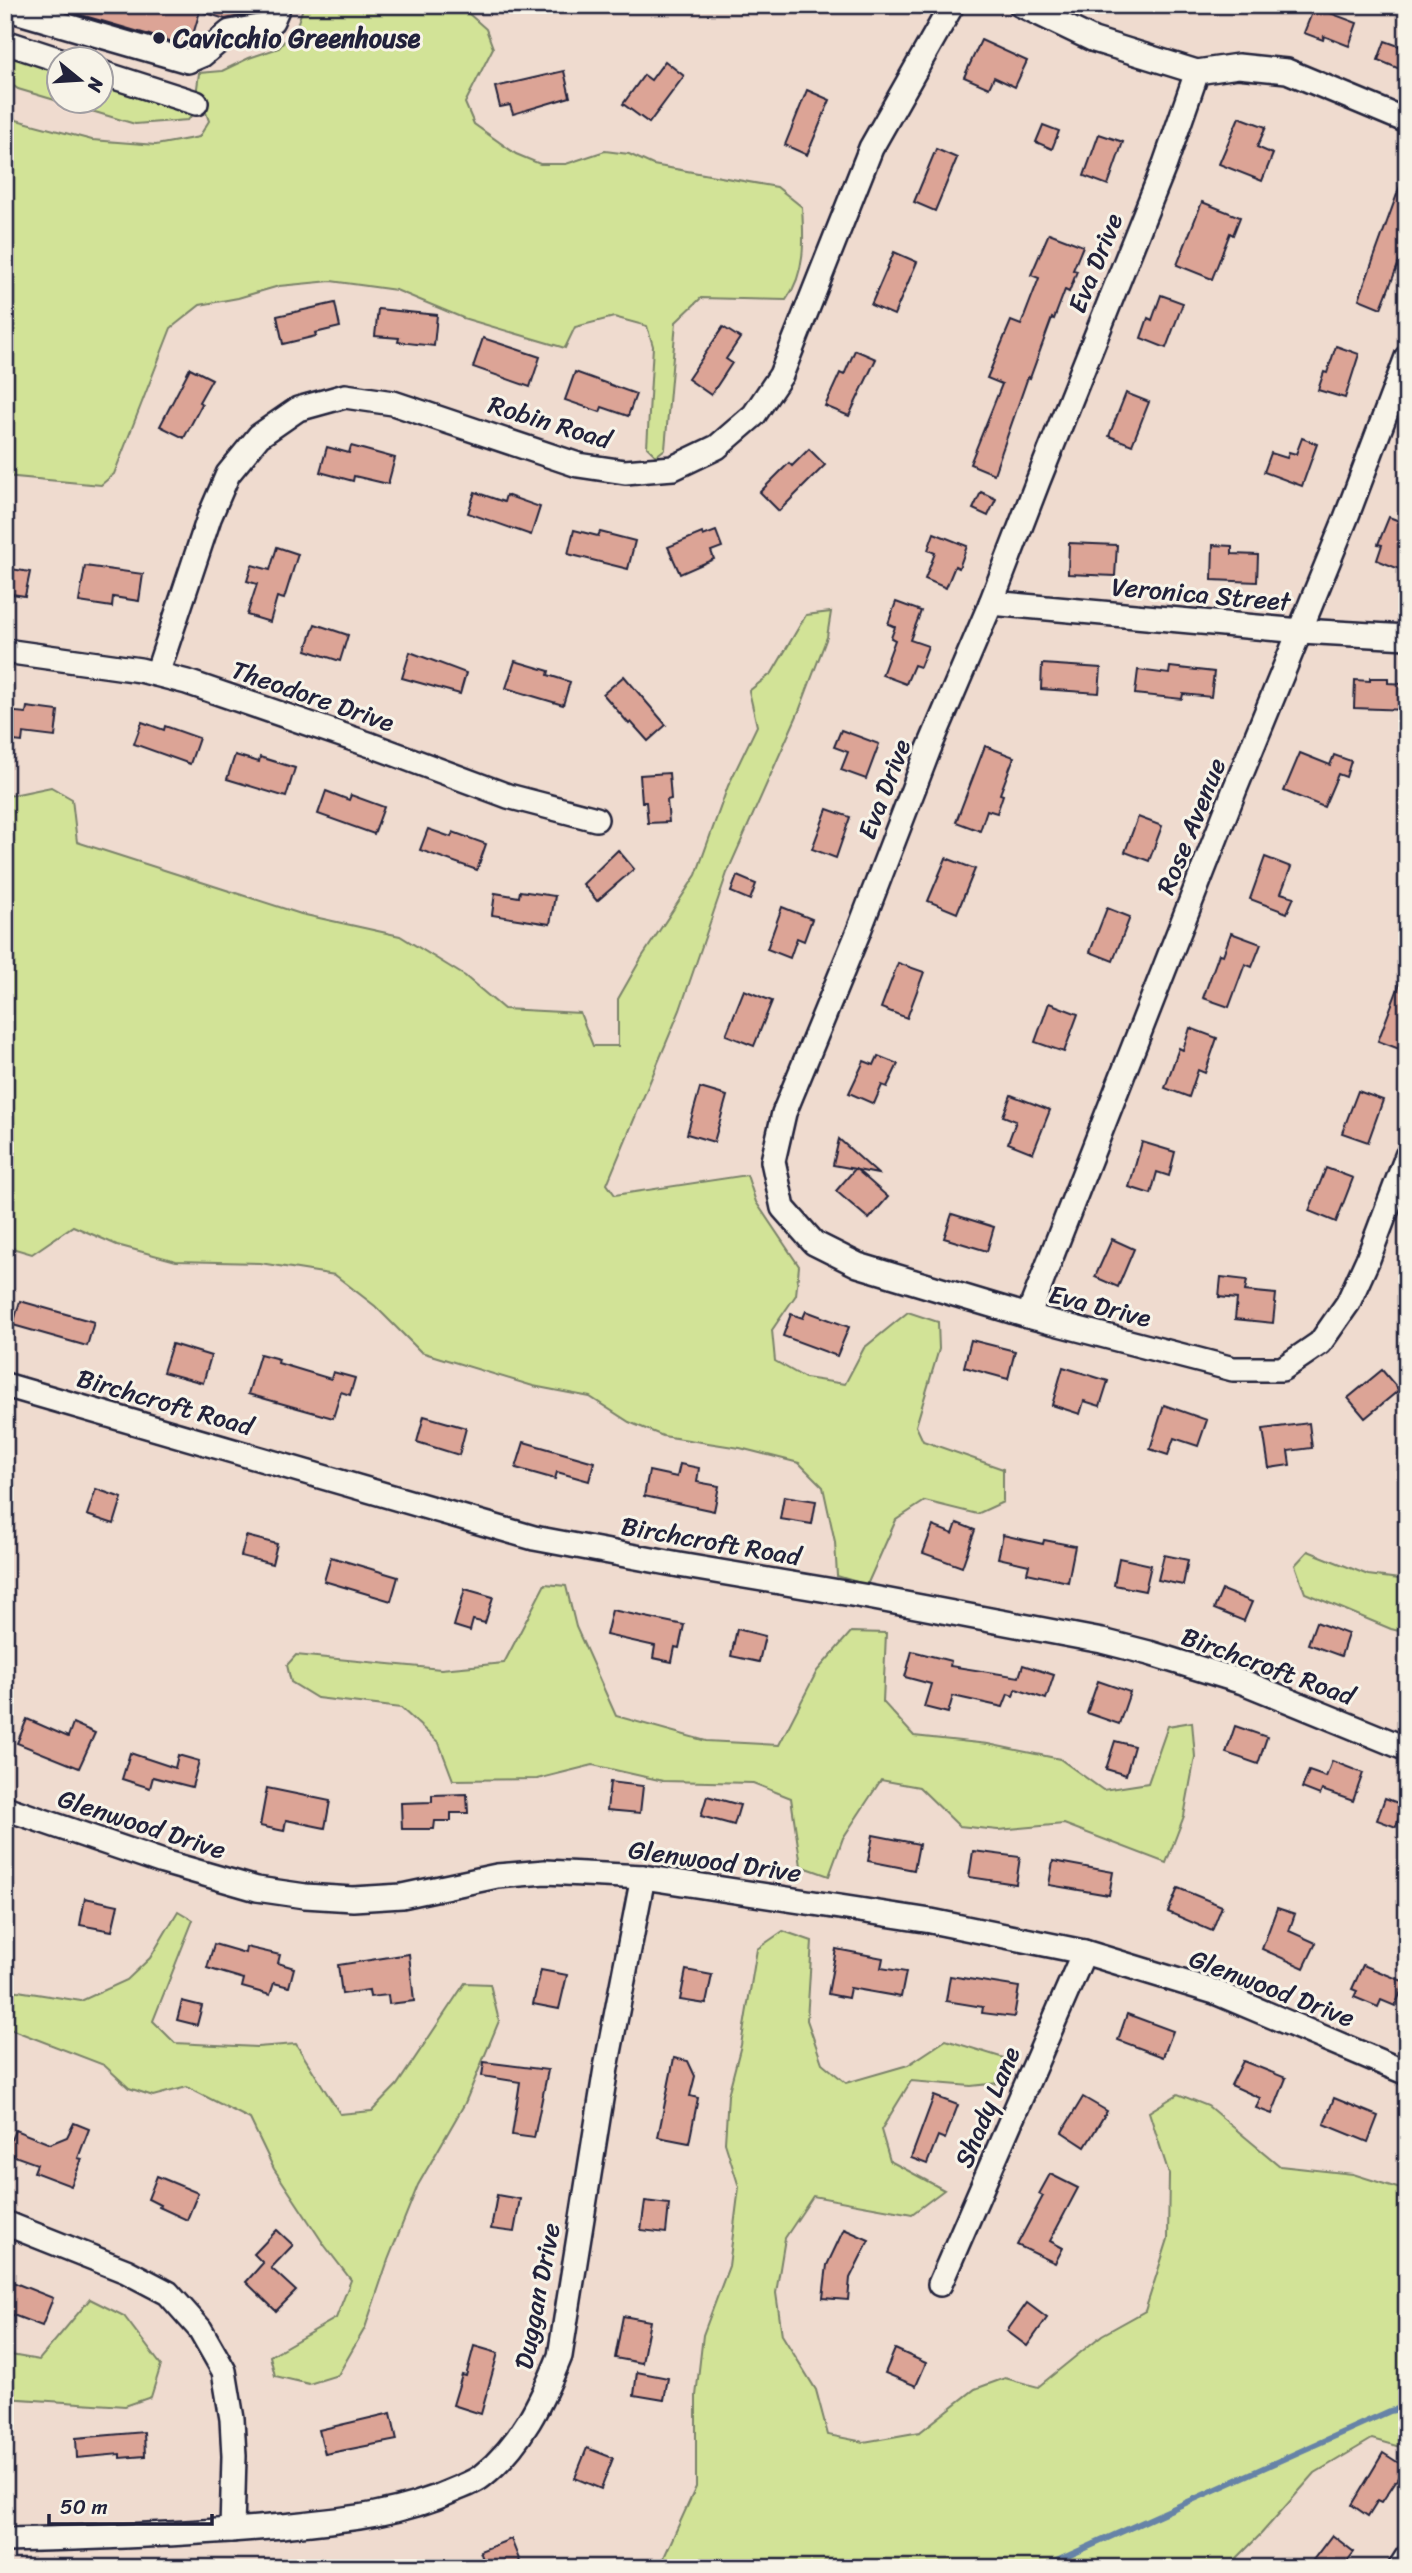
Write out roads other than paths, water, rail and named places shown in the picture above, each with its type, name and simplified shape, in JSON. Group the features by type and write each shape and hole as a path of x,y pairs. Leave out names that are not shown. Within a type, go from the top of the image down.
{"street":[{"path":"5,8 188,61 202,55 219,38 230,32 265,26 272,21 279,5"},
{"name":"Robin Road","path":"157,674 209,518 228,474 258,436 298,409 345,396 393,403 578,465 625,472 673,468 717,447 754,415 780,375 871,149 952,5"},
{"path":"1021,5 1094,40 1197,72 1238,66 1287,71 1407,121"},
{"path":"5,42 46,55"},
{"name":"Eva Drive","path":"1197,72 1165,164 991,603 928,751 858,933 784,1113 772,1161 783,1208 814,1243 858,1265 1028,1316 1233,1368 1282,1369 1320,1343 1348,1303 1368,1259 1407,1156"},
{"path":"116,77 196,103"},
{"name":"Rose Avenue","path":"1028,1316 1235,789 1346,518 1407,357"},
{"name":"Veronica Street","path":"991,603 1301,631 1407,637"},
{"name":"Theodore Drive","path":"5,651 157,674 325,729 508,796 596,819"},
{"name":"Birchcroft Road","path":"5,1385 534,1538 863,1596 1149,1653 1243,1682 1407,1749"},
{"name":"Glenwood Drive","path":"5,1808 163,1862 257,1889 305,1896 354,1899 402,1896 497,1876 533,1873 643,1877 932,1921 1084,1952 1215,1992 1407,2073"},
{"name":"Duggan Drive","path":"5,2540 232,2530 343,2520 391,2512 437,2498 481,2477 515,2442 542,2402 559,2357 606,2068 643,1877"},
{"name":"Shady Lane","path":"940,2284 1084,1952"},
{"path":"5,2223 126,2271 168,2293 200,2329 224,2371 232,2419 232,2530"},
{"path":"1399,2568 1407,2557"}],"waterway":[{"path":"1041,2568 1390,2411 1407,2407"}],"place":[{"name":"Cavicchio Greenhouse","path":"159,38"}]}
